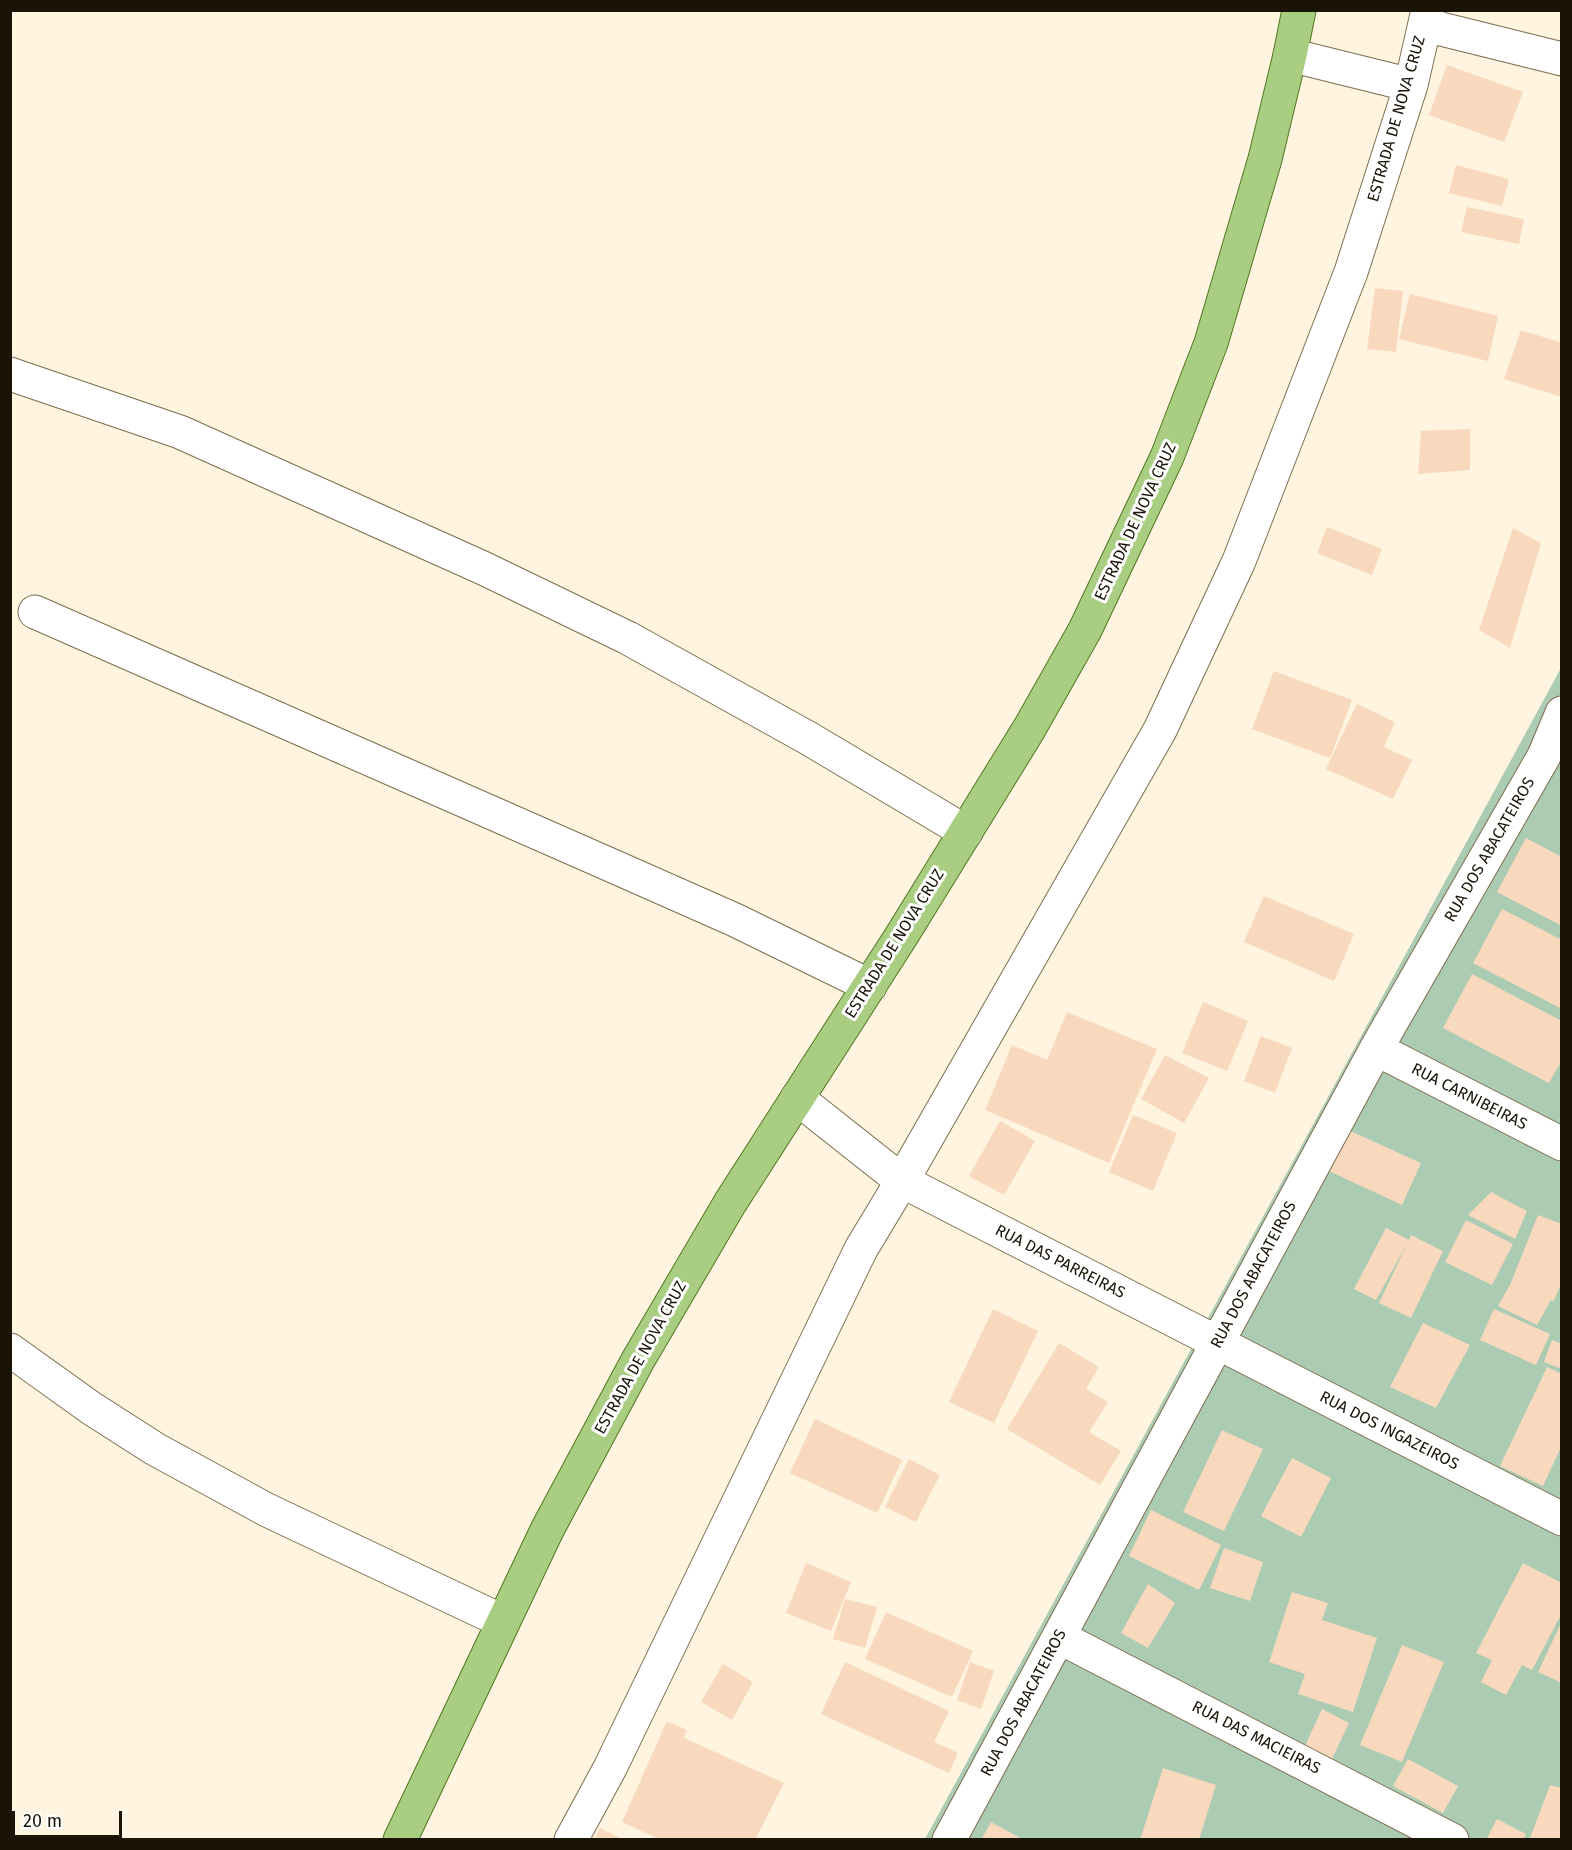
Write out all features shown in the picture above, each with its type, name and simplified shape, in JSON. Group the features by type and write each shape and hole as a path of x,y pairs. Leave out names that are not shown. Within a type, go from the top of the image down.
{"main road":[{"name":"ESTRADA DE NOVA CRUZ","path":"400,1839 547,1530 638,1360 730,1203 966,832 1029,729 1085,630 1167,457 1211,343 1265,159 1299,10"}],"street":[{"path":"1426,18 1562,59"},
{"name":"ESTRADA DE NOVA CRUZ","path":"571,1839 610,1768 861,1249 1165,720 1239,561 1346,283 1411,85 1426,18"},
{"path":"1290,55 1411,85"},
{"path":"10,374 180,432 493,573 628,638 808,738 966,832"},
{"path":"35,612 735,920 870,986"},
{"name":"RUA DOS ABACATEIROS","path":"950,1839 1376,1049 1553,760 1562,713"},
{"name":"RUA CARNIBEIRAS","path":"1376,1049 1562,1144"},
{"name":"RUA DAS PARREIRAS","path":"797,1098 902,1181 1217,1343"},
{"name":"RUA DOS INGAZEIROS","path":"1217,1343 1562,1519"},
{"path":"10,1350 91,1408 155,1449 267,1510 502,1621"},
{"name":"RUA DAS MACIEIRAS","path":"1059,1637 1452,1839"}],"green space":[{"path":"1561,668 1561,1839 925,1839"}],"building":[{"path":"1447,65 1523,92 1504,142 1429,115"},
{"path":"1456,165 1509,179 1502,206 1449,193"},
{"path":"1467,207 1524,219 1519,244 1461,232"},
{"path":"1375,288 1403,291 1396,352 1367,349"},
{"path":"1410,294 1498,316 1488,361 1399,339"},
{"path":"1521,330 1562,343 1562,397 1504,379"},
{"path":"1470,429 1470,470 1418,474 1421,431"},
{"path":"1327,527 1382,549 1372,575 1317,553"},
{"path":"1513,528 1541,543 1510,648 1479,630"},
{"path":"1274,671 1352,700 1330,758 1252,729"},
{"path":"1357,704 1395,722 1384,747 1412,760 1393,799 1326,769"},
{"path":"1526,838 1562,857 1562,926 1497,892"},
{"path":"1264,896 1354,934 1334,981 1244,942"},
{"path":"1502,909 1562,940 1562,1009 1473,963"},
{"path":"1472,974 1562,1021 1562,1060 1549,1083 1443,1028"},
{"path":"1203,1002 1248,1021 1227,1071 1182,1053"},
{"path":"1067,1012 1157,1049 1109,1163 985,1110 1012,1045 1047,1060"},
{"path":"1261,1036 1292,1048 1275,1093 1244,1081"},
{"path":"1165,1055 1209,1078 1184,1123 1141,1099"},
{"path":"1133,1115 1177,1133 1153,1191 1109,1172"},
{"path":"1000,1121 1035,1141 1004,1195 969,1176"},
{"path":"1348,1130 1421,1163 1402,1205 1329,1171"},
{"path":"1491,1192 1527,1211 1515,1239 1468,1215"},
{"path":"1538,1215 1562,1224 1562,1281 1554,1301 1551,1300 1537,1325 1498,1306 1510,1285"},
{"path":"1466,1220 1513,1244 1492,1285 1445,1262"},
{"path":"1386,1228 1409,1240 1411,1235 1443,1251 1411,1318 1379,1303 1407,1244 1376,1300 1354,1289"},
{"path":"993,1309 1038,1331 994,1423 949,1402"},
{"path":"1494,1309 1550,1334 1536,1365 1480,1340"},
{"path":"1423,1323 1470,1345 1436,1408 1390,1387"},
{"path":"1552,1340 1562,1344 1562,1369 1544,1362"},
{"path":"1059,1343 1099,1367 1086,1389 1108,1402 1089,1432 1121,1451 1100,1485 1007,1429"},
{"path":"1547,1367 1562,1374 1562,1445 1543,1486 1500,1466"},
{"path":"815,1419 902,1460 877,1513 790,1473"},
{"path":"1222,1430 1263,1449 1224,1531 1183,1512"},
{"path":"1292,1458 1331,1478 1301,1537 1261,1516"},
{"path":"909,1459 940,1475 916,1522 885,1507"},
{"path":"1151,1510 1221,1545 1199,1590 1129,1556"},
{"path":"1224,1548 1263,1562 1250,1601 1210,1588"},
{"path":"806,1563 851,1582 831,1631 786,1613"},
{"path":"1523,1563 1562,1583 1562,1613 1532,1670 1522,1665 1506,1695 1481,1682 1492,1660 1476,1653"},
{"path":"1148,1584 1175,1603 1148,1648 1121,1633"},
{"path":"1292,1592 1328,1603 1322,1620 1377,1638 1353,1712 1298,1694 1305,1674 1269,1662"},
{"path":"845,1599 877,1607 865,1648 833,1639"},
{"path":"886,1612 973,1651 952,1697 865,1659"},
{"path":"1562,1621 1562,1683 1538,1672"},
{"path":"1402,1645 1444,1662 1402,1762 1360,1745"},
{"path":"845,1662 949,1711 934,1742 958,1753 949,1773 821,1714"},
{"path":"970,1662 994,1671 981,1709 957,1700"},
{"path":"723,1664 753,1682 732,1720 701,1702"},
{"path":"1322,1709 1349,1723 1331,1761 1304,1748"},
{"path":"667,1721 687,1730 684,1738 784,1783 755,1840 661,1840 622,1822"},
{"path":"1408,1759 1458,1786 1443,1813 1393,1786"},
{"path":"1163,1768 1216,1785 1199,1840 1140,1840"},
{"path":"1550,1785 1562,1788 1562,1840 1533,1840 1530,1838"},
{"path":"1497,1819 1526,1834 1523,1840 1486,1840"},
{"path":"991,1822 1024,1840 981,1840"},
{"path":"600,1828 624,1840 594,1840"}]}
